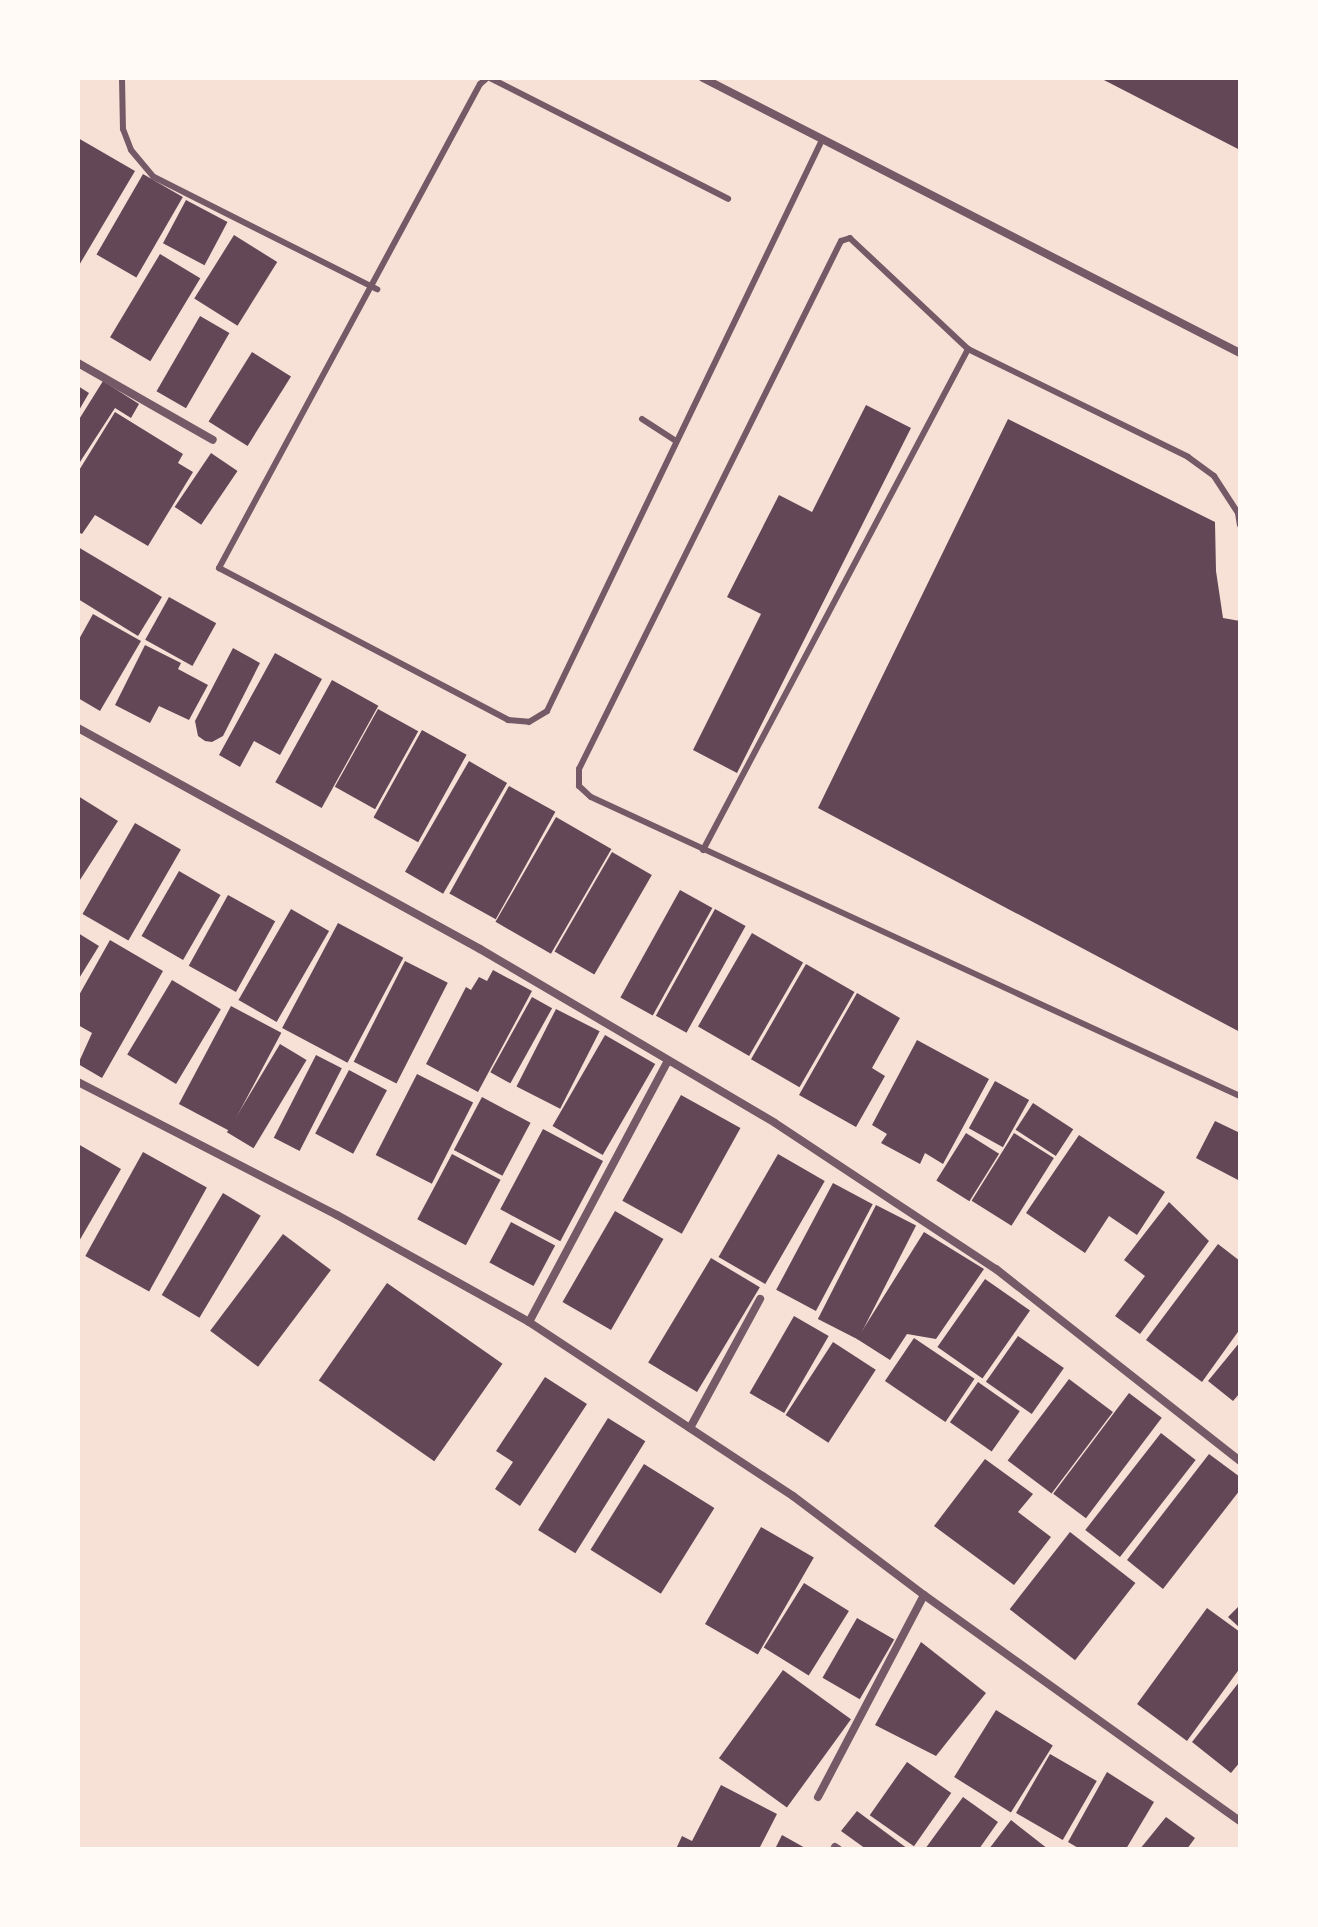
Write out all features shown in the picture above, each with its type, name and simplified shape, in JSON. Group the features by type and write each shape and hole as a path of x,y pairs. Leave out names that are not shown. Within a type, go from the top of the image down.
{"street":[{"path":"703,78 1240,353"},
{"path":"78,363 213,440"},
{"path":"78,728 480,949 775,1123 996,1269 1240,1461"},
{"path":"529,1322 667,1062"},
{"path":"78,1082 325,1209 529,1322 793,1496 924,1595 1240,1821"},
{"path":"690,1428 760,1299"},
{"path":"818,1797 924,1595"}],"lane":[{"path":"122,78 123,129 131,150 154,177 374,288"},
{"path":"728,199 489,78 480,84 374,288 219,568 508,720 529,722 547,711 822,140"},
{"path":"1240,525 1238,513 1214,476 1188,457 968,349 850,238 841,241 579,769 579,786 591,797 1240,1096"},
{"path":"703,850 968,349"},
{"path":"642,419 676,441"}],"building":[{"path":"1100,78 1240,78 1240,150"},
{"path":"78,138 135,171 78,267"},
{"path":"143,174 183,197 136,278 97,255"},
{"path":"186,200 227,222 204,265 163,243"},
{"path":"234,235 277,262 238,326 194,299"},
{"path":"160,254 200,278 150,361 110,337"},
{"path":"200,316 229,333 186,408 156,391"},
{"path":"252,352 291,376 248,446 209,422"},
{"path":"103,381 139,404 131,418 115,408 78,465 78,421"},
{"path":"78,386 89,393 78,412"},
{"path":"866,405 911,428 737,773 693,750 761,614 727,597 779,495 812,512"},
{"path":"115,412 183,454 178,463 193,472 148,546 95,515 82,534 78,532 78,472"},
{"path":"1008,419 1215,522 1216,571 1223,618 1240,621 1240,1032 818,808"},
{"path":"211,453 238,471 201,525 175,507"},
{"path":"78,547 162,597 138,636 78,599"},
{"path":"169,597 216,623 192,666 145,640"},
{"path":"93,614 141,641 100,711 78,698 78,641"},
{"path":"145,645 181,663 178,669 208,685 189,720 159,706 150,723 115,705"},
{"path":"233,648 260,663 223,736 212,742 205,741 198,736 195,721"},
{"path":"275,653 322,679 280,755 254,741 240,767 219,755"},
{"path":"332,680 378,706 322,808 275,782"},
{"path":"378,709 418,731 375,809 335,787"},
{"path":"422,730 467,755 418,842 374,817"},
{"path":"469,761 507,783 443,894 405,872"},
{"path":"509,786 555,812 496,919 449,894"},
{"path":"78,796 118,821 78,883"},
{"path":"556,817 611,849 551,954 496,922"},
{"path":"135,823 181,850 128,940 82,914"},
{"path":"612,852 652,875 594,975 554,952"},
{"path":"179,871 221,895 183,960 142,936"},
{"path":"680,890 712,908 653,1016 620,998"},
{"path":"228,895 275,921 236,992 189,966"},
{"path":"291,909 329,931 277,1022 238,1000"},
{"path":"715,909 746,926 686,1033 656,1016"},
{"path":"338,923 403,958 347,1063 282,1028"},
{"path":"78,933 99,946 78,980"},
{"path":"752,933 803,962 749,1056 698,1027"},
{"path":"110,940 163,971 102,1078 78,1064 92,1033 78,1025 78,997"},
{"path":"405,961 448,983 396,1083 354,1062"},
{"path":"806,964 854,992 799,1087 751,1059"},
{"path":"493,970 532,991 478,1092 426,1064 466,987 471,990 479,977 487,981"},
{"path":"172,980 221,1009 176,1084 127,1055"},
{"path":"857,993 900,1018 872,1068 885,1076 856,1127 799,1095"},
{"path":"532,997 552,1008 510,1083 490,1072"},
{"path":"231,1006 281,1033 229,1131 179,1104"},
{"path":"556,1009 600,1031 560,1109 517,1087"},
{"path":"605,1035 655,1064 603,1155 552,1126"},
{"path":"917,1040 989,1079 943,1164 925,1153 920,1164 881,1143 887,1134 872,1125"},
{"path":"280,1044 307,1060 254,1148 227,1132"},
{"path":"316,1055 342,1068 300,1151 274,1138"},
{"path":"349,1070 387,1090 353,1154 315,1134"},
{"path":"417,1074 473,1103 432,1184 376,1155"},
{"path":"995,1081 1029,1100 1003,1147 969,1128"},
{"path":"681,1095 740,1128 682,1234 622,1201"},
{"path":"482,1097 531,1123 502,1176 454,1150"},
{"path":"1033,1103 1073,1129 1056,1156 1016,1130"},
{"path":"1215,1121 1240,1133 1240,1181 1196,1158"},
{"path":"543,1129 603,1161 560,1241 500,1209"},
{"path":"966,1133 999,1154 969,1201 936,1180"},
{"path":"1014,1133 1054,1158 1011,1226 972,1201"},
{"path":"1079,1135 1165,1192 1137,1235 1109,1216 1085,1253 1026,1213"},
{"path":"78,1144 121,1169 78,1243"},
{"path":"143,1152 207,1187 149,1291 85,1256"},
{"path":"452,1154 501,1180 466,1245 417,1219"},
{"path":"778,1154 825,1181 765,1284 718,1257"},
{"path":"833,1183 873,1204 816,1311 776,1290"},
{"path":"223,1193 261,1216 199,1318 162,1295"},
{"path":"1169,1202 1209,1241 1140,1334 1115,1316 1145,1276 1124,1260"},
{"path":"876,1205 916,1225 858,1339 818,1319"},
{"path":"615,1211 663,1239 611,1330 562,1302"},
{"path":"511,1222 555,1245 534,1286 489,1263"},
{"path":"924,1232 984,1269 936,1339 907,1334 890,1360 857,1339"},
{"path":"283,1234 331,1270 258,1367 210,1331"},
{"path":"1218,1244 1240,1261 1240,1329 1202,1382 1146,1340"},
{"path":"711,1258 760,1287 697,1392 648,1363"},
{"path":"985,1279 1030,1311 982,1379 937,1347"},
{"path":"387,1283 503,1364 434,1461 319,1380"},
{"path":"794,1316 829,1336 784,1413 750,1393"},
{"path":"1018,1336 1064,1368 1032,1414 986,1382"},
{"path":"914,1338 975,1379 945,1422 885,1381"},
{"path":"833,1342 876,1370 828,1443 786,1415"},
{"path":"1240,1342 1240,1393 1233,1401 1208,1381"},
{"path":"545,1377 587,1404 520,1506 495,1489 513,1462 496,1451"},
{"path":"1069,1379 1113,1412 1052,1494 1008,1460"},
{"path":"978,1382 1020,1411 992,1451 950,1422"},
{"path":"1129,1393 1162,1418 1086,1518 1053,1494"},
{"path":"608,1418 645,1441 575,1553 538,1530"},
{"path":"1161,1433 1196,1460 1120,1557 1085,1530"},
{"path":"1209,1454 1240,1477 1240,1490 1163,1589 1127,1560"},
{"path":"985,1459 1033,1494 1018,1512 1051,1537 1014,1585 934,1526"},
{"path":"644,1464 714,1508 661,1594 590,1550"},
{"path":"761,1527 814,1558 758,1654 705,1624"},
{"path":"1070,1532 1135,1583 1075,1660 1010,1609"},
{"path":"804,1583 849,1611 809,1676 764,1647"},
{"path":"1240,1605 1240,1628 1228,1617"},
{"path":"1207,1608 1240,1632 1240,1668 1187,1741 1137,1704"},
{"path":"857,1618 894,1640 860,1699 822,1678"},
{"path":"921,1642 986,1693 936,1756 875,1725"},
{"path":"783,1670 851,1719 787,1808 719,1758"},
{"path":"1240,1681 1240,1762 1231,1773 1192,1742"},
{"path":"996,1710 1053,1746 1011,1813 954,1777"},
{"path":"1050,1754 1097,1781 1063,1840 1016,1813"},
{"path":"907,1762 951,1793 914,1846 870,1815"},
{"path":"1107,1772 1154,1802 1126,1849 1080,1849 1068,1842"},
{"path":"721,1785 777,1814 759,1849 676,1849 682,1836 692,1841"},
{"path":"963,1797 998,1822 979,1849 925,1849"},
{"path":"857,1811 908,1849 866,1849 841,1831"},
{"path":"1166,1817 1195,1838 1187,1849 1140,1849"},
{"path":"1011,1820 1048,1849 989,1849"},
{"path":"782,1835 807,1849 775,1849"}]}
